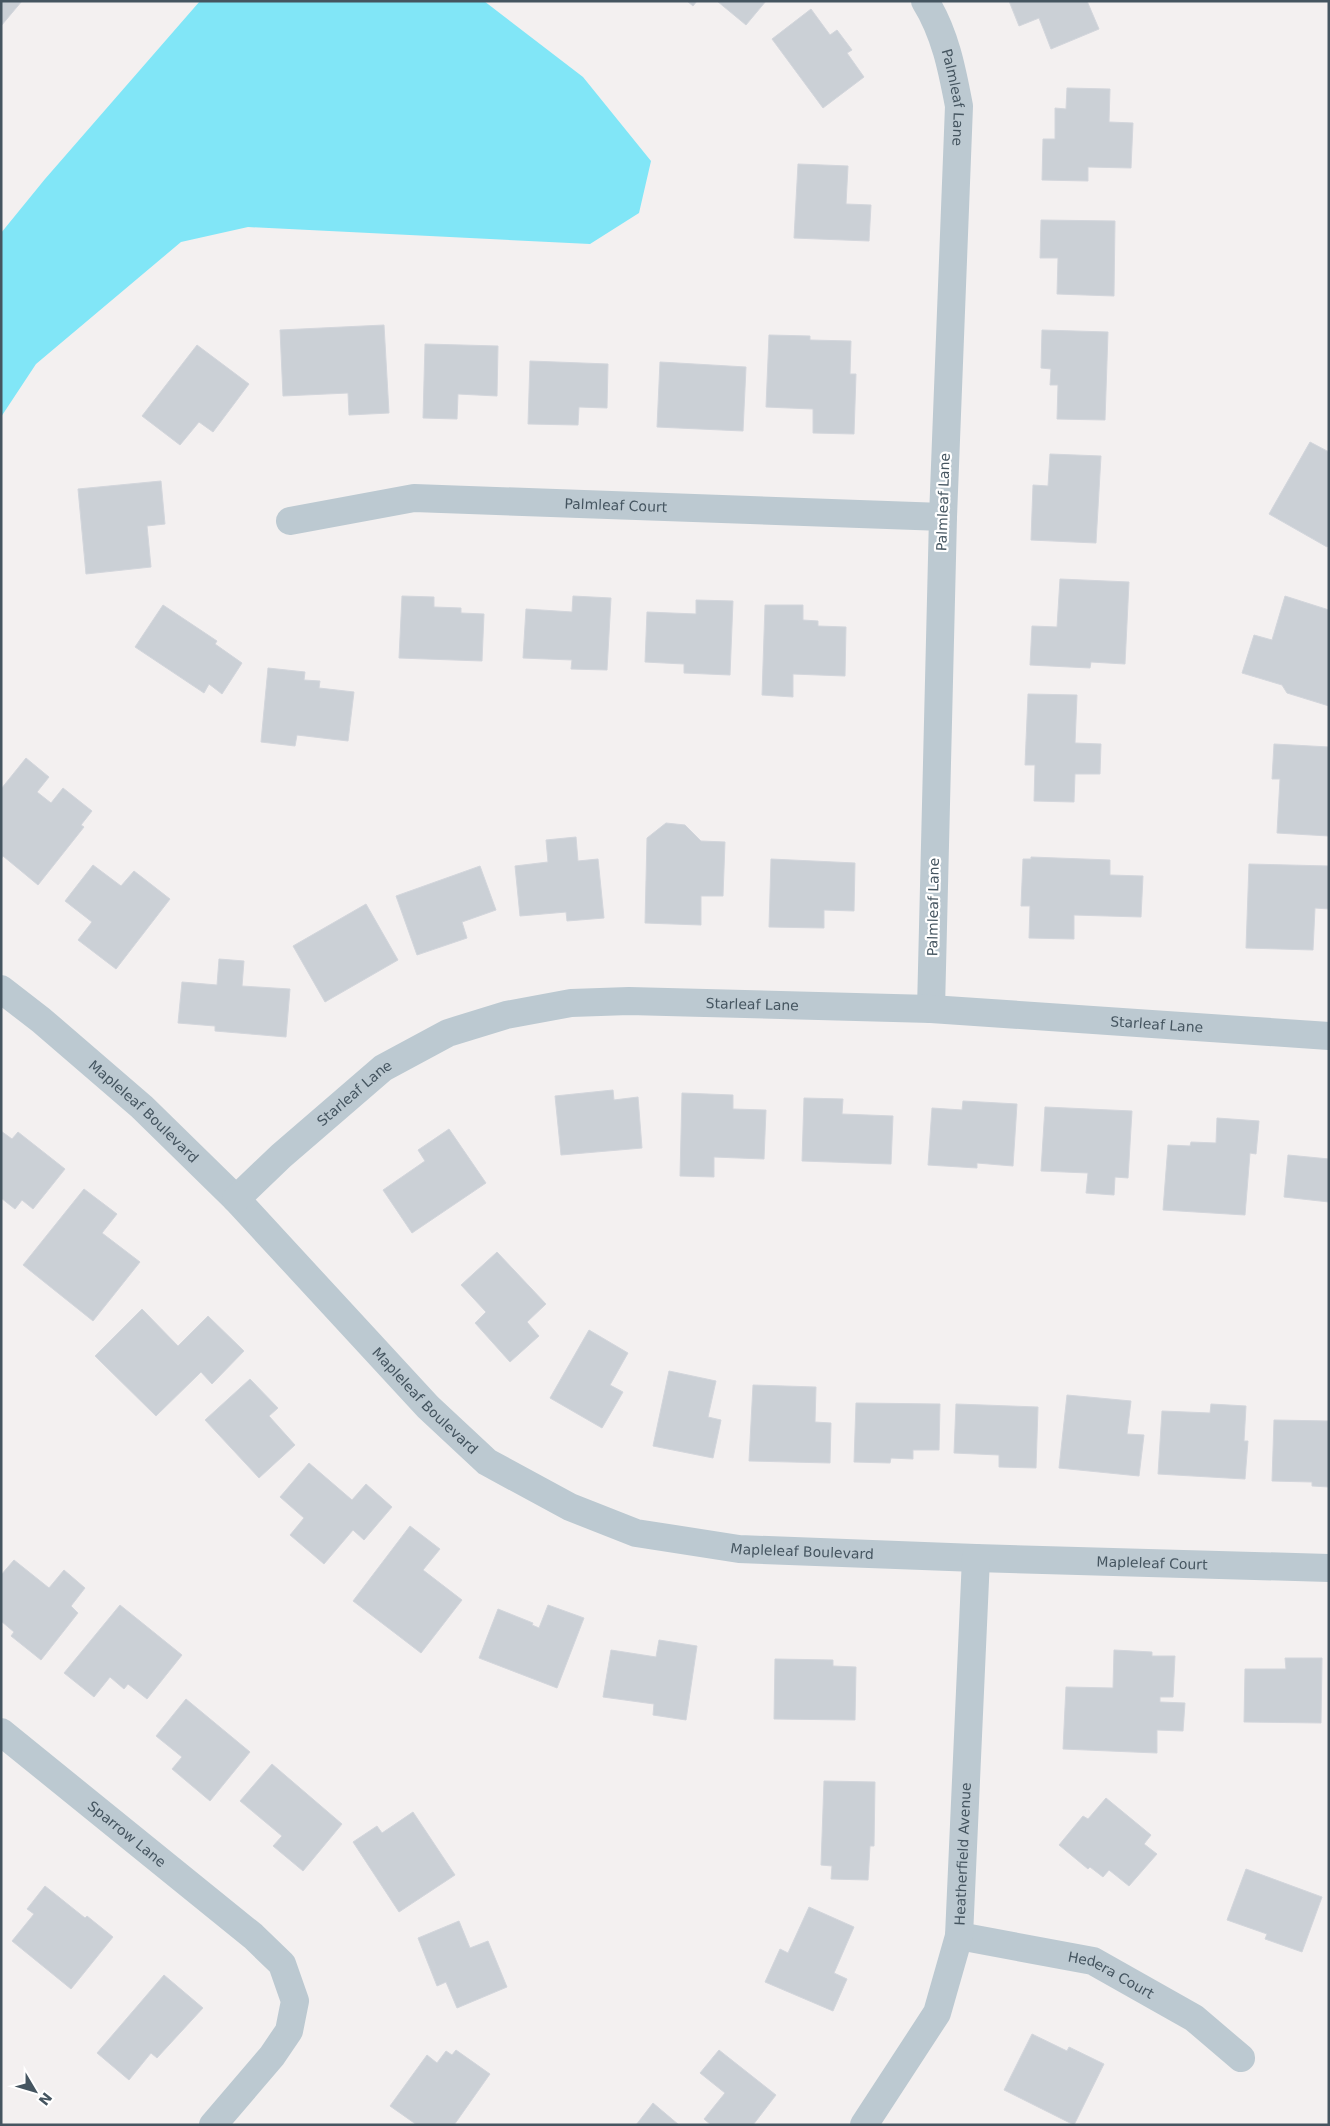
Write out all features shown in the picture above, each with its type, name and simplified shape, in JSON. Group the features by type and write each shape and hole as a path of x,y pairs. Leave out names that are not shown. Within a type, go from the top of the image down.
{"street":[{"name":"Palmleaf Lane","path":"925,1 933,14 950,60 958,106 943,517 931,1009"},
{"name":"Palmleaf Court","path":"290,521 414,498 943,517"},
{"name":"Mapleleaf Boulevard","path":"1,989 41,1020 142,1107 236,1199 428,1407 486,1462 570,1507 636,1533 739,1549 976,1558"},
{"name":"Starleaf Lane","path":"236,1199 281,1156 383,1068 448,1033 506,1015 571,1003 629,1000 931,1009 1329,1036"},
{"name":"Mapleleaf Court","path":"976,1558 1329,1568"},
{"name":"Heatherfield Avenue","path":"864,2125 937,2013 959,1936 976,1558"},
{"name":"Sparrow Lane","path":"1,1732 253,1936 282,1964 295,2001 289,2031 272,2056 213,2125"},
{"name":"Hedera Court","path":"959,1936 1093,1960 1194,2018 1241,2058"}],"water":[{"path":"200,1 484,1 583,77 651,161 639,213 590,244 248,227 181,242 36,364 1,417 1,233 45,179"}],"building":[{"path":"1,1 22,1 1,26"},
{"path":"687,1 697,1 693,6"},
{"path":"717,1 766,1 746,25"},
{"path":"1009,1 1087,1 1099,29 1051,49 1039,18 1019,26"},
{"path":"811,9 830,35 837,30 852,50 847,53 864,77 823,108 772,39"},
{"path":"1067,88 1110,89 1109,122 1133,123 1131,168 1088,167 1088,181 1042,180 1043,139 1055,139 1055,108 1066,109"},
{"path":"798,164 848,166 846,204 871,205 869,241 794,238"},
{"path":"1041,220 1115,221 1114,296 1057,294 1058,258 1040,258"},
{"path":"384,325 389,413 349,415 348,393 283,396 280,330"},
{"path":"1042,330 1108,332 1105,420 1057,419 1058,385 1050,385 1051,369 1041,368"},
{"path":"769,335 810,336 810,340 851,341 850,374 856,374 854,434 813,433 813,409 766,407"},
{"path":"425,344 498,346 497,396 458,394 457,419 423,418"},
{"path":"197,345 249,384 213,432 199,422 180,445 142,416"},
{"path":"530,361 608,364 607,408 579,407 578,425 528,424"},
{"path":"660,362 746,367 743,431 657,427"},
{"path":"1310,442 1329,452 1329,544 1327,547 1269,514"},
{"path":"1050,454 1101,456 1096,543 1031,540 1033,485 1048,486"},
{"path":"161,481 165,524 147,526 151,567 86,574 78,489"},
{"path":"1060,579 1129,582 1125,664 1091,662 1090,668 1030,665 1032,626 1057,627"},
{"path":"402,596 434,597 434,607 461,608 461,613 484,614 482,661 399,658"},
{"path":"573,596 611,598 607,670 571,669 572,660 523,658 526,609 572,612"},
{"path":"1285,596 1329,610 1329,706 1287,693 1282,685 1242,673 1254,635 1272,640"},
{"path":"696,600 733,601 730,675 684,673 684,664 645,662 647,612 696,614"},
{"path":"163,605 217,641 215,644 242,663 222,694 209,684 204,693 135,647"},
{"path":"765,605 803,605 803,620 818,621 818,626 846,627 845,676 793,674 793,697 762,695"},
{"path":"268,668 305,672 304,680 320,681 319,688 354,692 348,741 297,735 295,746 261,742"},
{"path":"1028,694 1077,695 1075,743 1101,744 1100,774 1075,774 1074,802 1034,801 1035,765 1025,765"},
{"path":"1274,744 1329,747 1329,836 1277,833 1280,779 1272,779"},
{"path":"26,758 49,777 37,792 51,803 63,788 92,811 81,825 84,827 38,885 3,856 1,859 1,789"},
{"path":"666,823 685,825 701,841 725,842 723,896 701,896 701,925 645,923 647,838"},
{"path":"576,837 578,861 598,859 604,918 567,921 566,912 520,916 515,866 548,862 546,840"},
{"path":"1031,857 1110,860 1110,875 1143,876 1141,917 1074,915 1074,939 1029,938 1030,906 1021,906 1023,859 1031,859"},
{"path":"771,859 855,863 854,911 824,910 824,928 769,927"},
{"path":"1249,864 1329,866 1329,909 1315,908 1313,950 1246,948"},
{"path":"93,865 121,886 134,871 170,899 116,969 78,940 92,922 65,901"},
{"path":"480,866 496,910 462,922 467,938 417,955 396,896"},
{"path":"366,904 398,960 325,1002 293,946"},
{"path":"219,959 244,961 242,986 290,989 286,1037 215,1031 215,1026 178,1023 182,982 217,985"},
{"path":"613,1090 614,1100 638,1097 642,1148 561,1155 555,1096"},
{"path":"682,1093 733,1095 733,1109 766,1110 764,1159 714,1157 714,1177 680,1176"},
{"path":"804,1098 843,1099 842,1114 893,1116 891,1164 802,1161"},
{"path":"963,1101 1017,1104 1013,1166 977,1163 977,1168 928,1165 932,1108 962,1110"},
{"path":"1045,1107 1132,1111 1128,1178 1115,1177 1114,1195 1086,1193 1088,1173 1041,1171"},
{"path":"1217,1118 1259,1121 1256,1154 1250,1153 1245,1215 1163,1210 1168,1145 1190,1146 1191,1142 1216,1143"},
{"path":"449,1129 486,1183 412,1233 383,1190 425,1161 418,1150"},
{"path":"1,1131 12,1139 18,1132 65,1169 33,1209 22,1200 15,1209 1,1198"},
{"path":"1288,1155 1329,1159 1329,1202 1284,1197"},
{"path":"84,1189 117,1214 102,1233 140,1262 93,1321 23,1265"},
{"path":"497,1252 546,1304 527,1322 539,1336 510,1362 475,1323 486,1312 461,1285"},
{"path":"142,1309 178,1346 208,1316 244,1351 212,1384 201,1372 156,1416 95,1356"},
{"path":"589,1330 628,1353 610,1385 623,1392 602,1428 550,1398"},
{"path":"669,1371 716,1381 708,1417 721,1420 713,1458 653,1446"},
{"path":"250,1379 278,1408 269,1416 295,1445 259,1478 205,1420"},
{"path":"753,1385 816,1387 815,1422 831,1423 830,1463 749,1461"},
{"path":"1067,1395 1131,1401 1127,1434 1144,1435 1139,1476 1059,1468"},
{"path":"856,1403 940,1404 939,1450 913,1450 913,1459 891,1458 890,1463 854,1462"},
{"path":"956,1404 1038,1407 1036,1468 999,1467 999,1455 954,1453"},
{"path":"1211,1404 1246,1406 1244,1441 1248,1441 1245,1479 1158,1474 1162,1411 1210,1413"},
{"path":"1274,1420 1329,1421 1329,1487 1312,1486 1312,1482 1272,1481"},
{"path":"309,1463 352,1500 366,1484 392,1507 364,1540 353,1530 324,1564 290,1535 304,1518 280,1497"},
{"path":"410,1526 440,1549 423,1570 462,1600 421,1653 353,1601"},
{"path":"14,1560 49,1588 64,1570 85,1588 71,1606 78,1613 41,1660 11,1636 14,1632 1,1621 1,1575"},
{"path":"120,1605 182,1655 147,1699 128,1684 124,1689 110,1677 94,1697 64,1673"},
{"path":"548,1605 584,1618 557,1688 479,1658 498,1609 533,1623 532,1625 539,1628"},
{"path":"659,1640 697,1646 686,1720 653,1715 654,1704 603,1697 611,1650 656,1657"},
{"path":"1114,1650 1152,1652 1152,1656 1175,1656 1173,1697 1160,1697 1160,1702 1185,1703 1183,1731 1157,1730 1157,1753 1063,1749 1066,1687 1113,1688"},
{"path":"1285,1658 1322,1658 1321,1723 1244,1722 1245,1669 1286,1669"},
{"path":"775,1659 833,1660 833,1666 856,1667 855,1720 774,1719"},
{"path":"186,1699 250,1752 210,1801 172,1769 182,1757 156,1736"},
{"path":"272,1764 342,1824 303,1871 273,1846 282,1836 240,1801"},
{"path":"824,1781 875,1782 874,1846 870,1846 868,1880 831,1879 832,1866 821,1865"},
{"path":"1106,1798 1151,1835 1144,1844 1157,1854 1129,1886 1109,1870 1103,1877 1090,1867 1088,1869 1059,1845 1083,1816 1088,1819"},
{"path":"413,1812 455,1875 399,1912 353,1842 377,1826 382,1833"},
{"path":"1246,1869 1322,1897 1302,1952 1265,1939 1267,1934 1227,1920"},
{"path":"45,1886 85,1918 87,1916 113,1937 71,1989 12,1941 34,1914 27,1909"},
{"path":"809,1907 854,1927 834,1973 847,1979 833,2011 765,1982 780,1949 788,1953"},
{"path":"459,1921 470,1948 488,1941 507,1987 457,2008 446,1982 437,1986 418,1938"},
{"path":"164,1975 203,2008 157,2058 151,2053 129,2080 97,2053"},
{"path":"1032,2034 1067,2051 1069,2047 1104,2064 1074,2125 1004,2090"},
{"path":"456,2050 490,2074 454,2125 417,2125 390,2106 427,2055 437,2063 446,2051 452,2055"},
{"path":"719,2050 776,2095 753,2125 711,2125 704,2119 725,2093 700,2073"},
{"path":"653,2103 679,2125 636,2125"}]}
